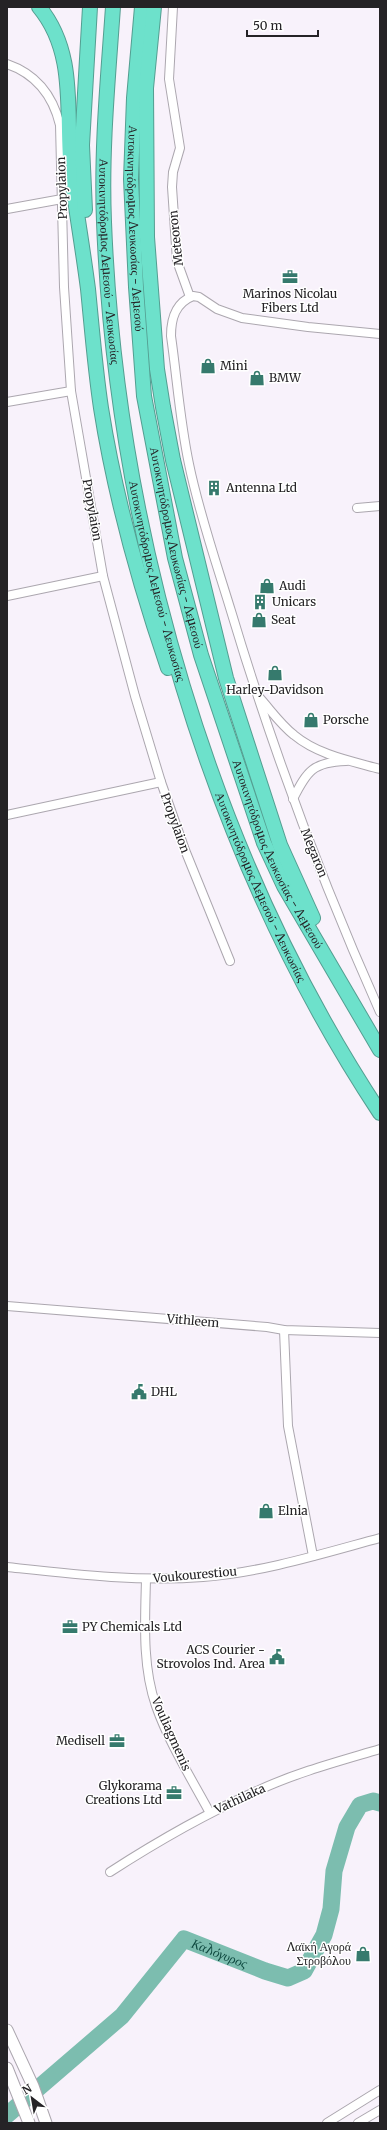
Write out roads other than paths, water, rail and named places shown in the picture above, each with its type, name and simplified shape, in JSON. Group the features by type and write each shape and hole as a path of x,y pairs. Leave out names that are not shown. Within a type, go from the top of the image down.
{"highway":[{"path":"39,7 55,31 62,48 66,74 71,169 88,288"},
{"path":"90,7 82,145 88,288 95,371 117,496 141,587 180,701 211,776"},
{"name":"Αυτοκινητόδρομος Λεμεσού - Λευκωσίας","path":"113,7 105,105 103,172 107,282 118,394 141,525 177,665 211,776 242,853 289,952 324,1020 380,1113"},
{"name":"Αυτοκινητόδρομος Λευκωσίας - Λεμεσού","path":"142,7 134,98 131,179 136,287 144,396 175,558 192,626 252,811 272,861 380,1050"},
{"path":"154,7 146,88 147,237 157,369 173,460 226,678 280,845 309,910 340,970 353,1004"},
{"path":"182,500 196,587 226,732"}],"main road":[{"path":"7,2030 38,2097 46,2123"},
{"path":"7,2068 20,2096 29,2123"}],"street":[{"name":"Meteoron","path":"173,7 169,79 180,148 173,172 172,187 177,261 190,297"},
{"name":"Propylaion","path":"7,64 21,70 36,80 55,108 60,125 64,287 71,391 103,576 135,696 161,782 184,850 230,961"},
{"path":"7,209 62,199"},
{"path":"190,297 199,297 218,309 242,318 308,327 380,334"},
{"name":"Megaron","path":"190,297 178,305 171,327 188,463 209,540 255,692 293,799 356,959 380,1012"},
{"path":"7,402 71,391"},
{"path":"357,508 380,506"},
{"path":"7,596 103,576"},
{"path":"255,692 282,724 301,740 317,749 380,769"},
{"path":"293,799 303,779 314,768 329,762 352,761"},
{"path":"7,815 161,782"},
{"name":"Vithleem","path":"7,1306 267,1327 284,1330 380,1333"},
{"path":"284,1330 288,1426 314,1556"},
{"name":"Voukourestiou","path":"7,1567 146,1579 203,1577 276,1566 380,1538"},
{"name":"Vouliagmenis","path":"146,1579 145,1627 148,1672 156,1706 210,1813"},
{"name":"Vathilaka","path":"110,1872 143,1851 210,1813 260,1789 380,1749"},
{"path":"327,2123 380,2090"},
{"path":"358,2123 380,2110"}],"waterway":[{"name":"Καλόγυρος","path":"7,2115 122,2016 184,1939 265,1971 288,1978 304,1971 324,1935 331,1909 334,1871 347,1827 360,1805 373,1801 380,1803"}],"place":[{"name":"Marinos Nicolau Fibers Ltd","path":"290,277"},
{"name":"Mini","path":"208,366"},
{"name":"BMW","path":"257,378"},
{"name":"Antenna Ltd","path":"214,488"},
{"name":"Audi","path":"267,586"},
{"name":"Unicars","path":"260,602"},
{"name":"Seat","path":"259,620"},
{"name":"Harley-Davidson","path":"275,673"},
{"name":"Porsche","path":"311,720"},
{"name":"DHL","path":"139,1392"},
{"name":"Elnia","path":"266,1511"},
{"name":"PY Chemicals Ltd","path":"70,1627"},
{"name":"ACS Courier - Strovolos Ind. Area","path":"277,1657"},
{"name":"Medisell","path":"117,1741"},
{"name":"Glykorama Creations Ltd","path":"174,1793"},
{"name":"Λαϊκή Αγορά Στροβόλου","path":"363,1954"}]}
